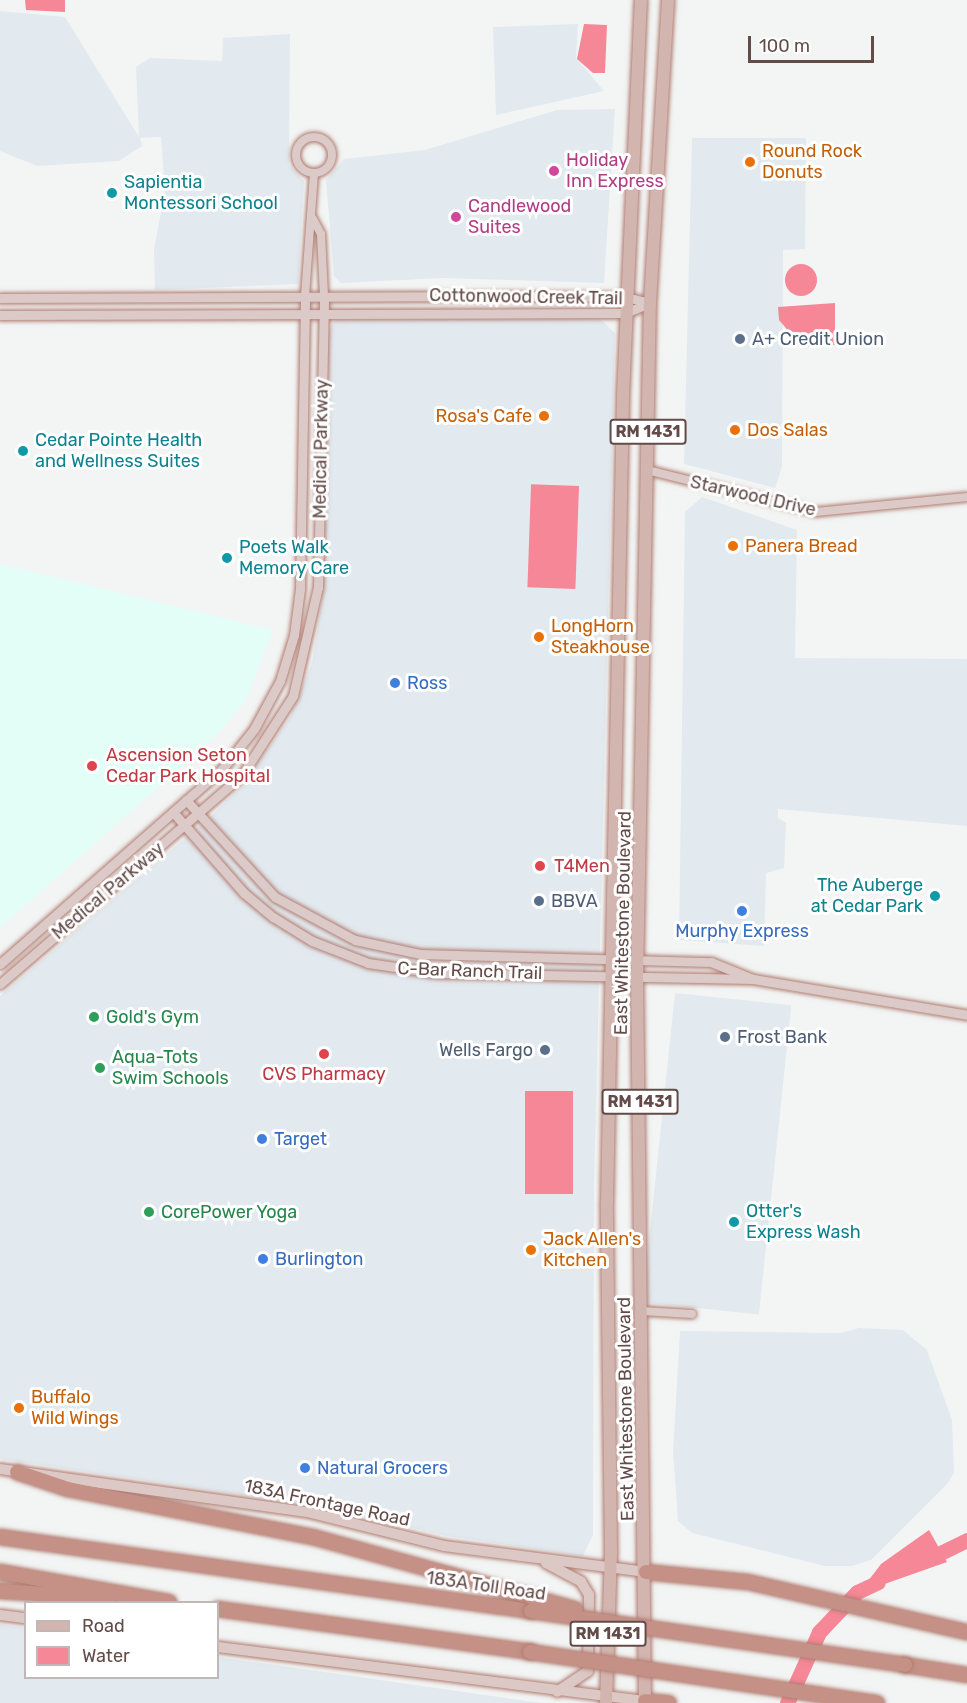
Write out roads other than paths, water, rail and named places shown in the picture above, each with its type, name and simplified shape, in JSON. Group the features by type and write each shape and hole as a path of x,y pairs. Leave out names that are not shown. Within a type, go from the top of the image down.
{"highway":[{"path":"17,1472 68,1489 313,1537 531,1604 629,1623 967,1675"},
{"name":"183A Toll Road","path":"0,1537 531,1604"},
{"path":"0,1572 162,1601"},
{"path":"646,1572 815,1596 914,1617 967,1632"},
{"path":"0,1591 153,1601"},
{"path":"219,1609 877,1703"},
{"path":"645,1702 669,1703"}],"main road":[{"name":"East Whitestone Boulevard","path":"606,1701 610,1568 607,1202 615,976 625,314 641,0"},
{"name":"East Whitestone Boulevard","path":"645,1702 646,1572 637,977 650,303 668,0"},
{"name":"183A Frontage Road","path":"0,1469 307,1512 444,1546 646,1572"},
{"path":"533,1558 566,1571 589,1595 588,1671 572,1687 554,1693"},
{"path":"0,1615 24,1618"},
{"path":"219,1647 606,1701 645,1702"}],"street":[{"path":"317,137 327,141 333,156 329,167 314,174 303,171 296,156 302,141 317,137"},
{"name":"Medical Parkway","path":"0,964 173,812 239,749 280,681 296,624 301,552 306,241 313,219 314,174"},
{"name":"Medical Parkway","path":"0,984 199,814 254,759 293,696 312,629 319,553 324,296 321,234 313,219"},
{"name":"Cottonwood Creek Trail","path":"0,297 626,297 650,303"},
{"name":"Cottonwood Creek Trail","path":"0,315 625,314 650,303"},
{"name":"Starwood Drive","path":"647,470 816,512 967,497"},
{"path":"301,552 319,553"},
{"name":"C-Bar Ranch Trail","path":"186,800 275,897 326,928 374,946 420,954 638,957 711,962 753,979"},
{"name":"C-Bar Ranch Trail","path":"173,812 244,893 273,917 327,949 368,963 435,973 753,979 967,1015"},
{"path":"368,963 374,946"},
{"path":"642,1311 692,1314"}],"water":[{"path":"25,0 65,0 65,12 26,10"},
{"path":"584,24 607,25 605,73 593,73 577,59"},
{"path":"801,264 813,268 817,280 813,292 801,296 789,292 785,280 789,268"},
{"path":"835,303 835,345 802,347 779,320 778,307"},
{"path":"531,484 579,486 575,589 527,587"},
{"path":"525,1091 573,1091 573,1194 525,1194"},
{"path":"929,1530 947,1562 859,1593 881,1564"}],"waterway":[{"path":"924,1561 967,1540"},
{"path":"787,1703 819,1632 857,1592 878,1582"}],"place":[{"name":"Round Rock Donuts","path":"750,162"},
{"name":"Holiday Inn Express","path":"554,171"},
{"name":"Sapientia Montessori School","path":"112,193"},
{"name":"Candlewood Suites","path":"456,217"},
{"name":"A+ Credit Union","path":"740,339"},
{"name":"Rosa's Cafe","path":"544,416"},
{"name":"Dos Salas","path":"735,430"},
{"name":"Cedar Pointe Health and Wellness Suites","path":"23,451"},
{"name":"Panera Bread","path":"733,546"},
{"name":"Poets Walk Memory Care","path":"227,558"},
{"name":"LongHorn Steakhouse","path":"539,637"},
{"name":"Ross","path":"395,683"},
{"name":"Ascension Seton Cedar Park Hospital","path":"92,766"},
{"name":"T4Men","path":"540,866"},
{"name":"The Auberge at Cedar Park","path":"935,896"},
{"name":"BBVA","path":"539,901"},
{"name":"Murphy Express","path":"742,911"},
{"name":"Gold's Gym","path":"94,1017"},
{"name":"Frost Bank","path":"725,1037"},
{"name":"Wells Fargo","path":"545,1050"},
{"name":"CVS Pharmacy","path":"324,1054"},
{"name":"Aqua-Tots Swim Schools","path":"100,1068"},
{"name":"Target","path":"262,1139"},
{"name":"CorePower Yoga","path":"149,1212"},
{"name":"Otter's Express Wash","path":"734,1222"},
{"name":"Jack Allen's Kitchen","path":"531,1250"},
{"name":"Burlington","path":"263,1259"},
{"name":"Buffalo Wild Wings","path":"19,1408"},
{"name":"Natural Grocers","path":"305,1468"}]}
